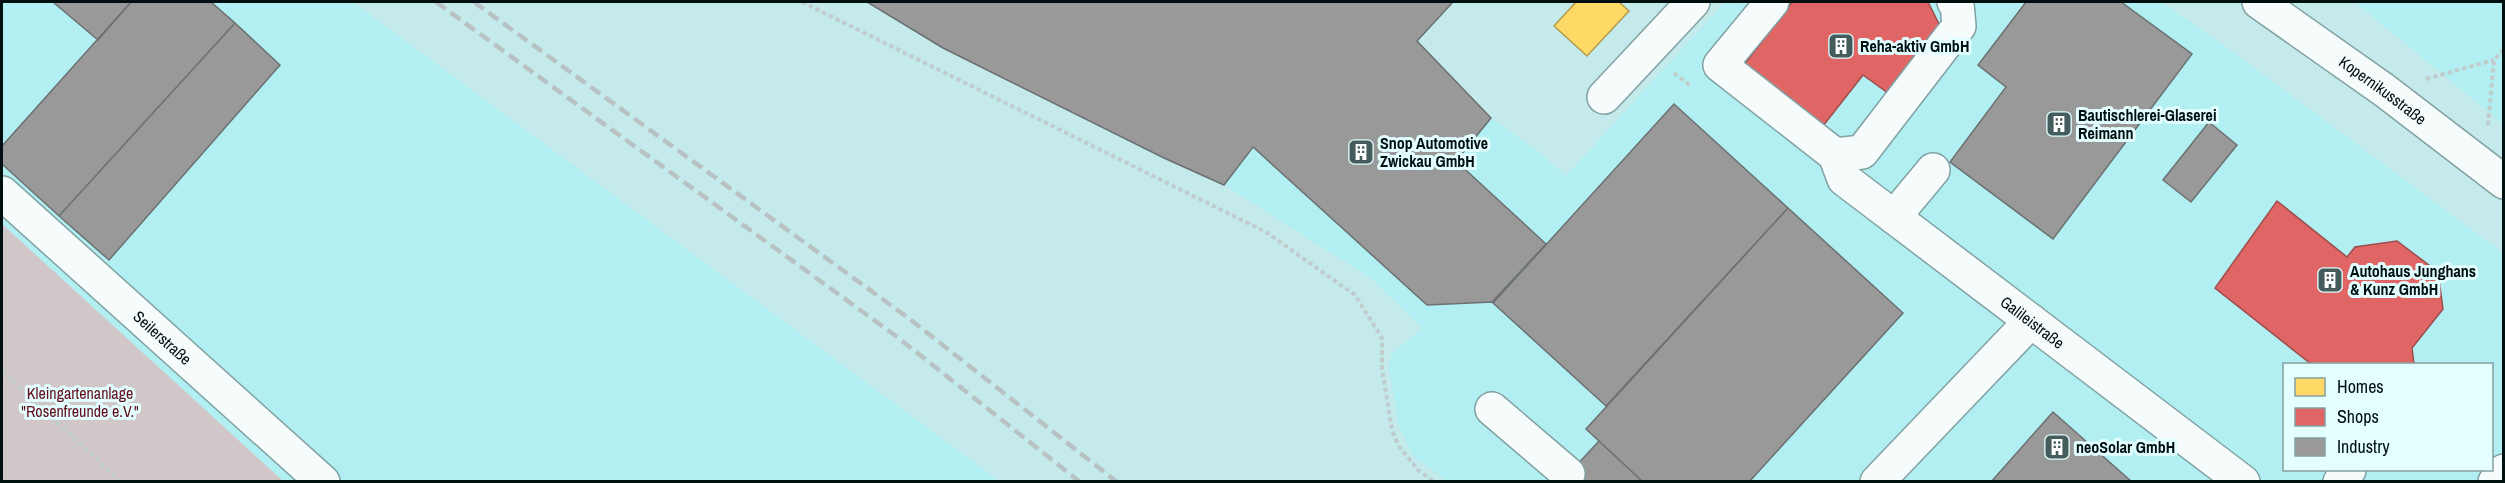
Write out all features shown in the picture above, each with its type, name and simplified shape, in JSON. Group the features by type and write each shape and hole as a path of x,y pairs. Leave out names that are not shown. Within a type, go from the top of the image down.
{"street":[{"path":"1604,97 1693,2"},
{"name":"Galileistraße","path":"1772,2 1720,65 1835,155 1844,179 2243,482"},
{"path":"1835,155 1862,152 1959,26 1957,4 1954,2"},
{"name":"Kopernikusstraße","path":"2259,2 2384,90 2495,176"},
{"path":"1894,217 1933,170"},
{"name":"Seilerstraße","path":"2,194 323,482"},
{"path":"1877,482 2031,321"},
{"path":"1492,409 1568,474"},
{"path":"2494,482 2504,471"}],"path":[{"path":"802,2 1266,232 1354,295 1382,338 1382,369 1392,430 1398,445 1418,470 1434,482"},
{"path":"2384,90 2494,60 2504,49"},
{"path":"2494,60 2488,106 2495,176"},
{"path":"2,371 121,482"}],"shaded area":[{"path":"2,2 353,2 999,481 283,481 2,224"},
{"path":"867,2 1453,2 1418,42 1491,118 1539,152 1566,176 1725,2 2161,2 2222,44 2503,253 2503,481 1448,481 1413,456 1399,426 1389,367 1391,354 1423,328 1371,278 1224,185 1164,158 943,48"},
{"path":"2355,2 2503,2 2503,124"}],"green space":[{"name":"Kleingartenanlage \"Rosenfreunde e.V.\"","path":"2,224 283,481 2,481"}],"building: Homes":[{"path":"1576,2 1619,2 1629,11 1587,56 1554,26"}],"building: Shops":[{"name":"Reha-aktiv GmbH","path":"1792,2 1928,2 1940,26 1888,93 1863,75 1823,126 1743,66"},
{"name":"Autohaus Junghans & Kunz GmbH","path":"2277,201 2347,257 2355,247 2397,241 2438,272 2443,309 2412,348 2414,363 2310,363 2215,288"}],"building: Industry":[{"path":"53,2 131,2 98,40"},
{"path":"131,2 211,2 235,23 59,216 2,164 2,146"},
{"name":"Snop Automotive Zwickau GmbH","path":"867,2 1453,2 1417,41 1491,118 1456,161 1546,244 1492,302 1427,305 1253,147 1224,185 1164,158 943,48"},
{"name":"Bautischlerei-Glaserei Reimann","path":"2026,2 2121,2 2192,54 2053,239 1950,162 2006,87 1978,65"},
{"path":"235,23 280,65 109,260 59,216"},
{"path":"1674,104 1788,208 1606,406 1493,303"},
{"path":"2209,122 2237,145 2191,202 2163,180"},
{"path":"1788,208 1903,313 1749,482 1643,482 1586,429"},
{"name":"neoSolar GmbH","path":"2053,412 2132,482 1991,482"},
{"path":"1599,441 1643,482 1561,482"}],"railway":[{"path":"436,2 896,336 1080,482"},
{"path":"474,2 907,317 1117,482"}],"place":[{"name":"Reha-aktiv GmbH","path":"1841,46"},
{"name":"Bautischlerei-Glaserei Reimann","path":"2059,124"},
{"name":"Snop Automotive Zwickau GmbH","path":"1361,152"},
{"name":"Autohaus Junghans & Kunz GmbH","path":"2330,280"},
{"name":"neoSolar GmbH","path":"2057,447"}]}
